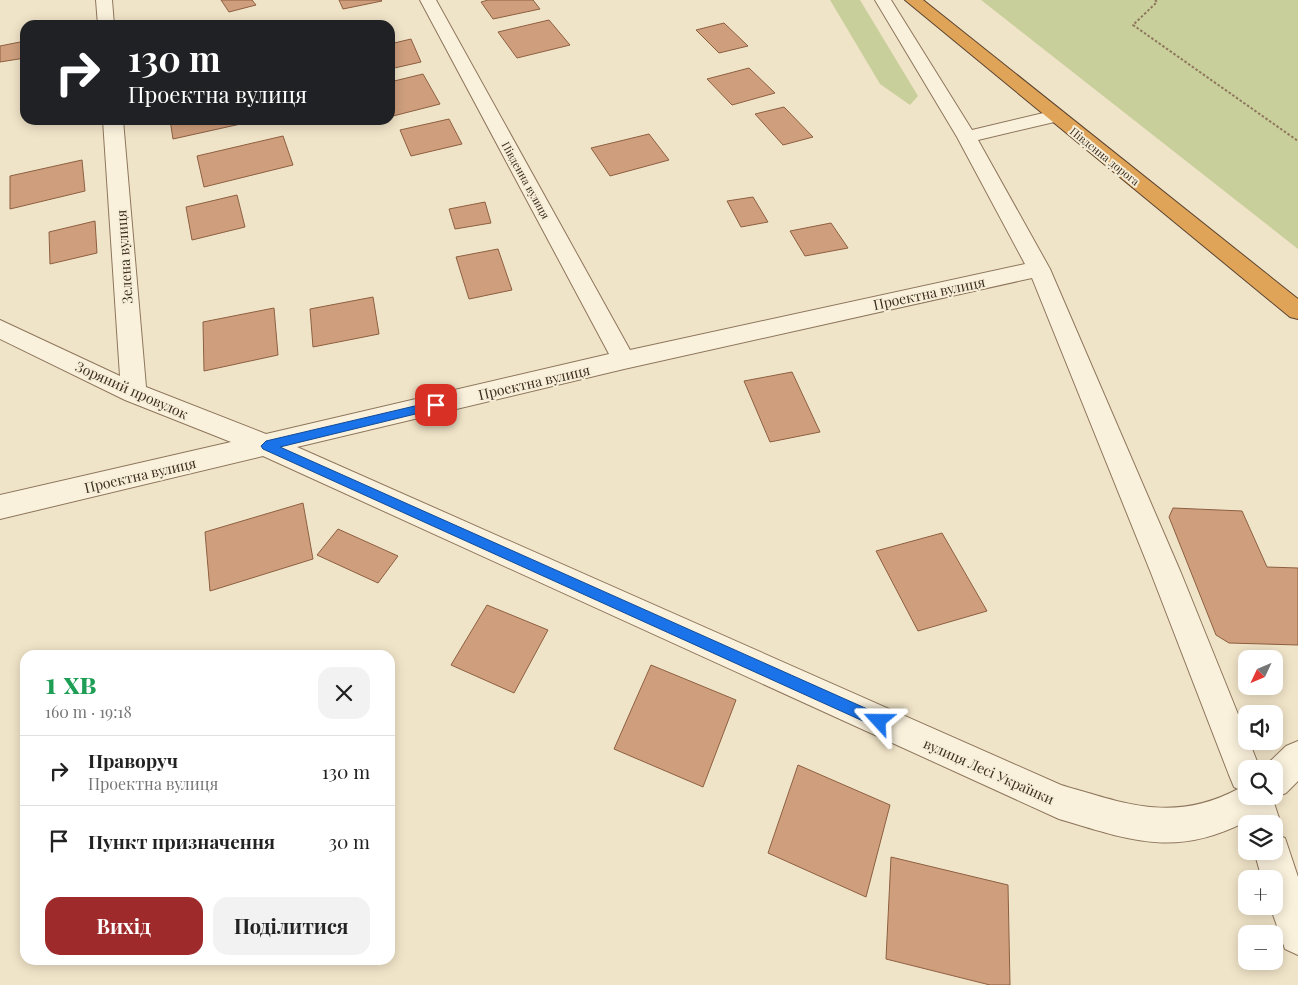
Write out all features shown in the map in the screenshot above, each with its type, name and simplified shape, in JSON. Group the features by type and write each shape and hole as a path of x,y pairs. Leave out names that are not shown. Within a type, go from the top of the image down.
{"highway":[{"name":"Південна дорога","path":"913,0 1298,311"}],"street":[{"path":"104,0 106,20"},
{"name":"Південна вулиця","path":"428,0 624,360"},
{"path":"883,0 967,137 1040,268 1244,760"},
{"path":"967,137 1056,116"},
{"name":"Зелена вулиця","path":"113,125 134,393"},
{"name":"Проектна вулиця","path":"0,507 266,446 624,360 1040,268"},
{"name":"Зоряний провулок","path":"0,329 134,393 266,446"},
{"name":"вулиця Лесі Українки","path":"266,446 1059,802 1148,827 1179,827 1212,820 1240,805"},
{"name":"вулиця Лесі Українки","path":"1283,772 1298,758"},
{"path":"1275,860 1298,936"}],"path":[{"path":"1154,0 1157,2 1133,25 1298,141"}],"green space":[{"path":"830,0 860,0 918,96 910,105 880,84"},
{"path":"981,0 1298,0 1298,249"}],"building":[{"path":"221,0 252,0 256,5 229,12"},
{"path":"339,0 381,0 382,1 343,9"},
{"path":"488,0 533,0 540,9 493,19 481,2"},
{"path":"549,20 570,45 517,58 498,32"},
{"path":"724,23 748,46 719,53 696,30"},
{"path":"411,39 421,62 395,68 395,43"},
{"path":"20,42 20,59 0,62 0,46"},
{"path":"749,68 775,93 732,105 707,79"},
{"path":"423,74 440,104 395,115 395,81"},
{"path":"784,107 813,137 783,145 755,114"},
{"path":"449,119 462,144 411,156 400,130"},
{"path":"171,125 236,125 173,139"},
{"path":"649,134 669,160 610,176 591,148"},
{"path":"283,136 293,165 204,187 197,156"},
{"path":"82,160 85,191 10,209 10,176"},
{"path":"237,195 245,227 192,240 186,207"},
{"path":"753,197 768,222 741,227 727,201"},
{"path":"485,202 491,223 455,229 449,209"},
{"path":"95,221 97,253 50,264 49,232"},
{"path":"831,223 848,248 805,256 790,231"},
{"path":"498,249 512,290 469,299 456,257"},
{"path":"373,297 379,334 313,347 310,309"},
{"path":"274,308 278,355 204,371 203,322"},
{"path":"792,372 820,432 770,442 744,381"},
{"path":"303,503 313,559 210,591 205,532"},
{"path":"1173,508 1242,511 1267,567 1298,568 1298,645 1229,643 1216,635 1169,517"},
{"path":"338,529 398,556 378,583 317,555"},
{"path":"942,533 987,611 918,631 876,551"},
{"path":"487,605 548,630 514,693 451,665"},
{"path":"651,665 736,700 703,787 614,749"},
{"path":"798,765 890,805 866,897 768,853"},
{"path":"891,857 1008,885 1010,985 990,985 886,959"}],"route":[{"path":"436,405 266,446 879,721"}]}
